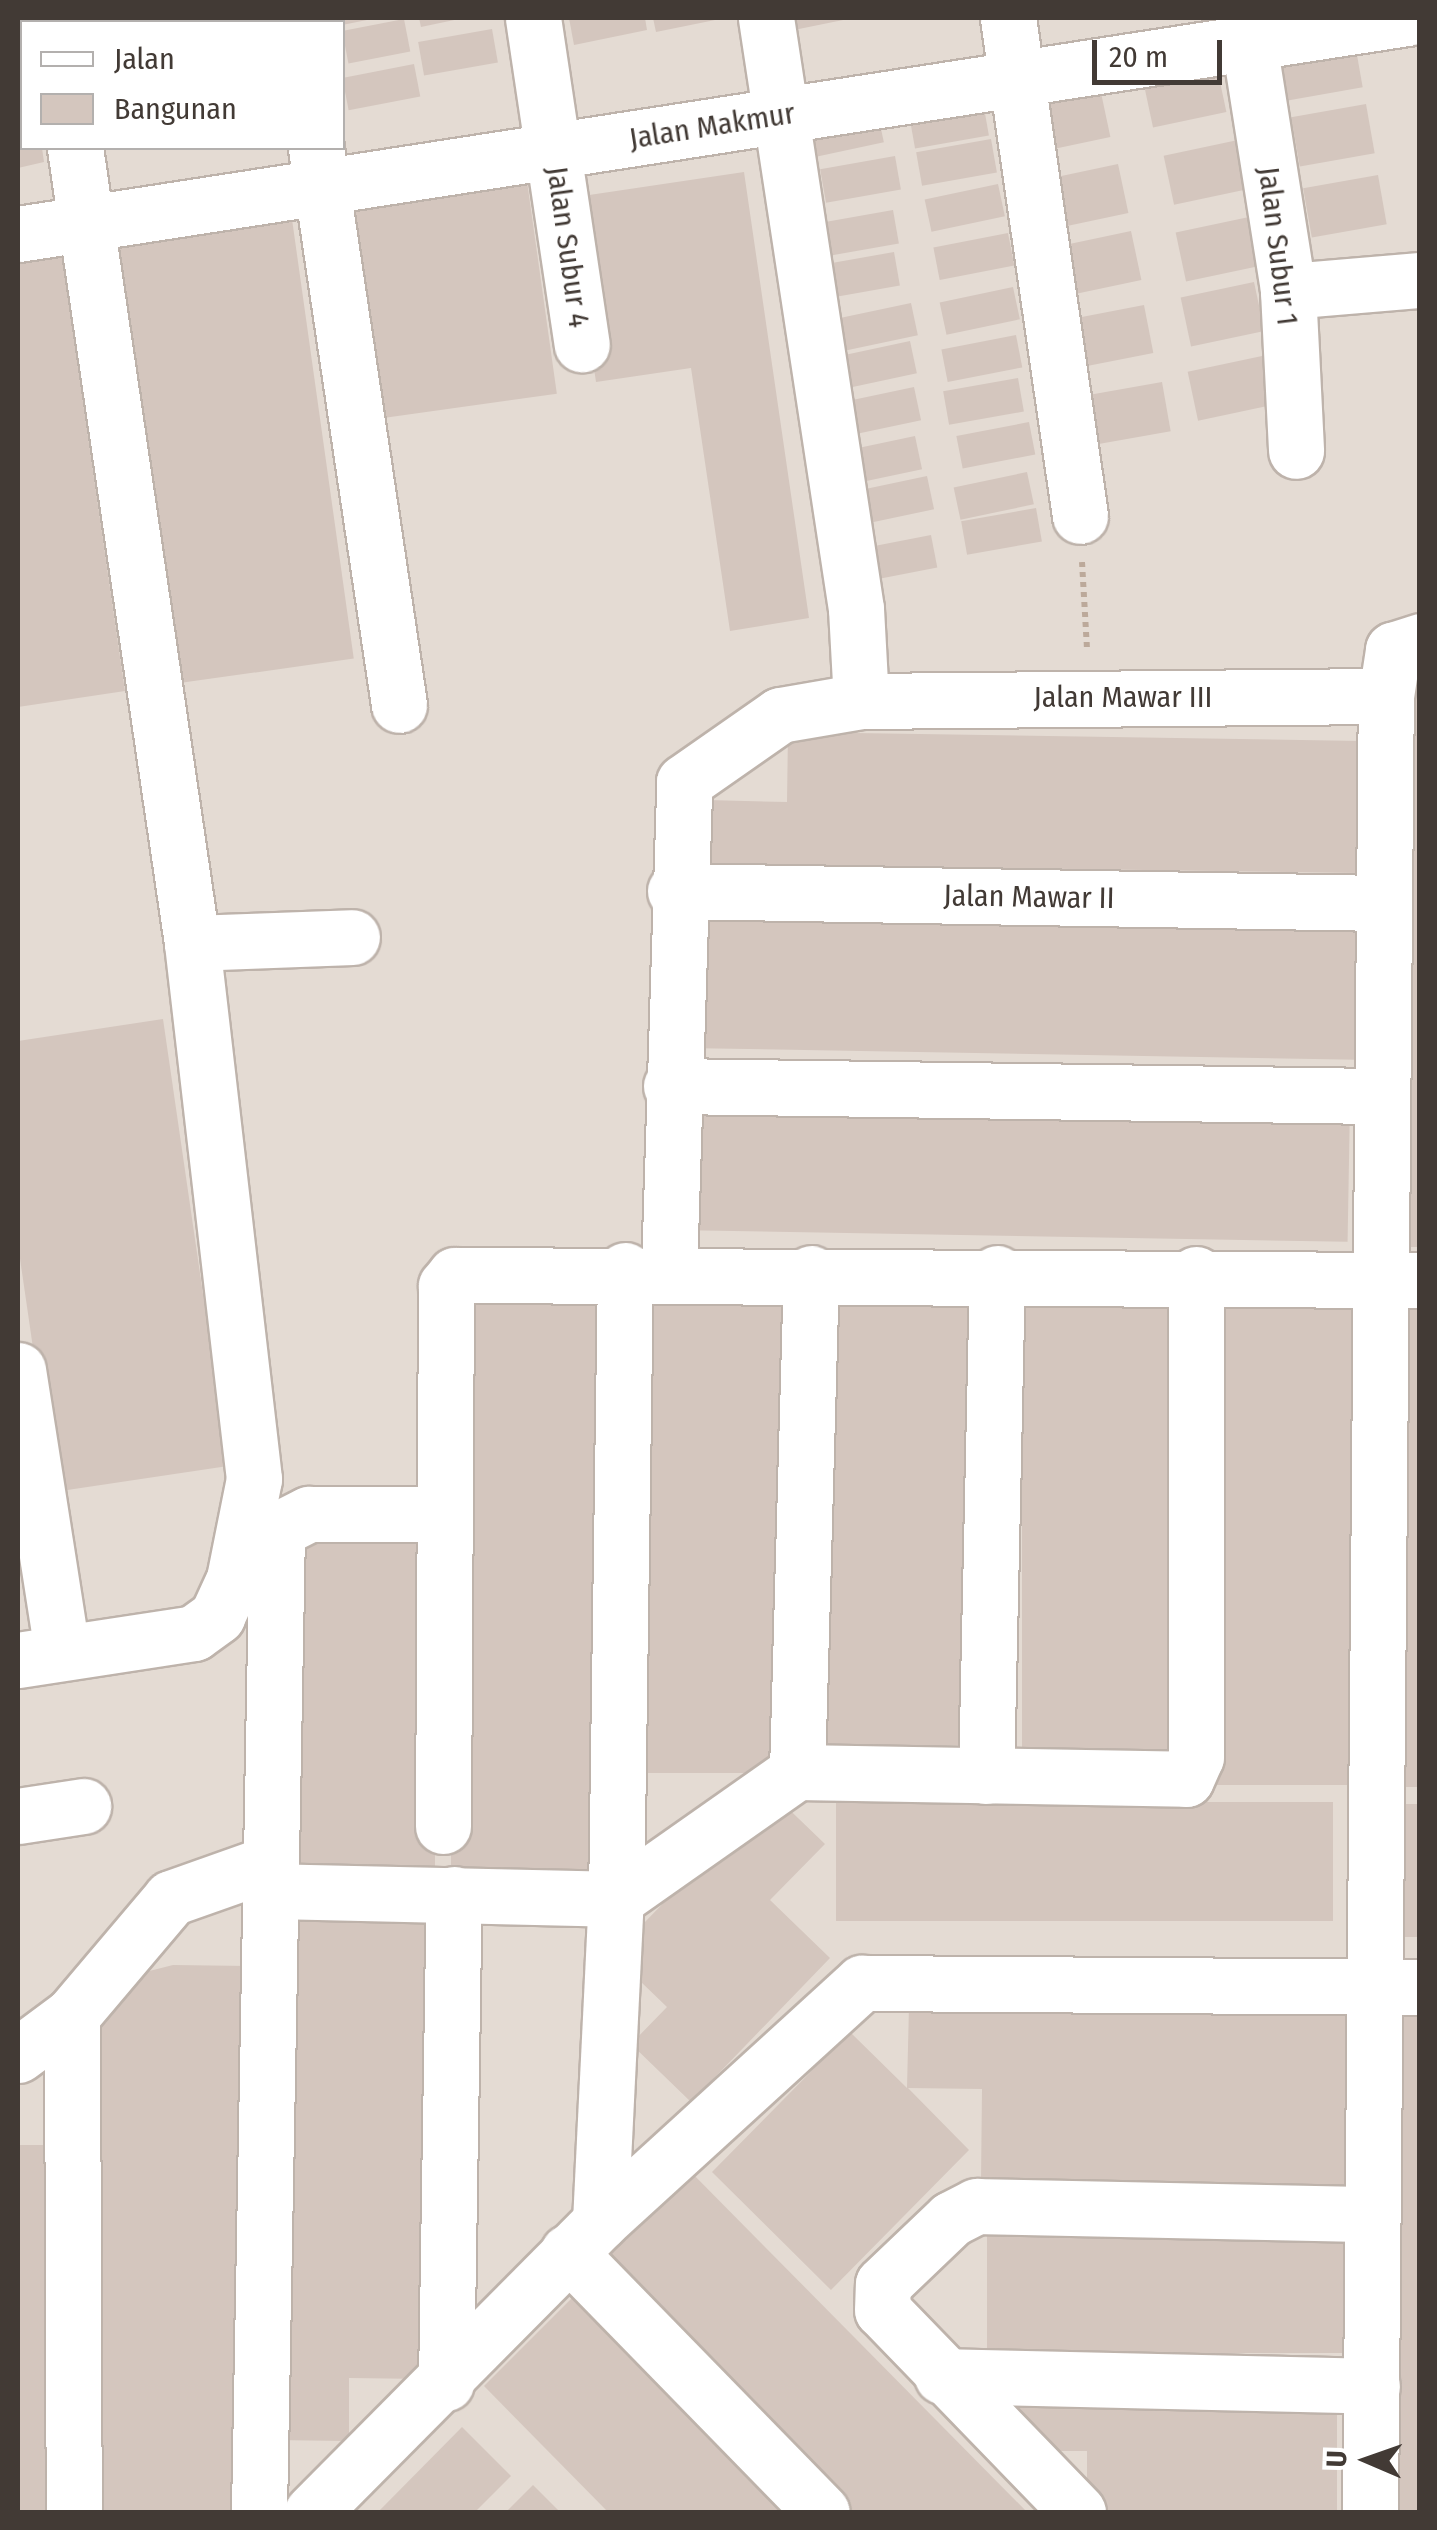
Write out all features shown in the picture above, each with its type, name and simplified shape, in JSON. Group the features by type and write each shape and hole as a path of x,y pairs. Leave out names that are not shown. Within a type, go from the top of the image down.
{"street":[{"name":"Jalan Subur 4","path":"533,18 582,344"},
{"path":"766,18 856,609 861,702"},
{"path":"1008,18 1080,516"},
{"name":"Jalan Makmur","path":"18,234 86,223 319,167 553,150 1017,78 1246,30 1407,18"},
{"name":"Jalan Subur 1","path":"1246,30 1288,292 1296,451"},
{"path":"18,1370 40,1656 194,1633 226,1603 246,1530 254,1420 192,943 75,150"},
{"path":"319,167 399,705"},
{"path":"1288,292 1420,280"},
{"path":"1370,2512 1372,2214 1394,1987 1400,1280 1381,1096 1386,696 1390,655 1420,641"},
{"name":"Jalan Mawar III","path":"675,892 684,782 780,714 861,702 1090,696 1386,696"},
{"path":"675,892 671,1086 647,1270 616,1899 584,2237 822,2512"},
{"name":"Jalan Mawar II","path":"675,892 1383,903"},
{"path":"192,943 352,938"},
{"path":"671,1086 1381,1096"},
{"path":"443,1826 450,1279 647,1270 1196,1274 1400,1280"},
{"path":"797,1772 811,1272"},
{"path":"986,1776 998,1273"},
{"path":"18,2055 72,2014 170,1898 270,1877 454,1894 616,1899 797,1772 986,1776 1192,1774 1196,1274"},
{"path":"259,2512 278,1525 309,1514 444,1514"},
{"path":"18,1816 83,1806"},
{"path":"446,2383 454,1894"},
{"path":"312,2512 446,2383 584,2237 862,1983 1394,1987"},
{"path":"72,2014 74,2512"},
{"path":"1078,2512 882,2310 878,2290 969,2208 1372,2214"},
{"path":"942,2376 1372,2386"}],"path":[{"path":"1080,516 1090,696"}],"shaded area":[{"path":"18,18 1419,18 1419,2512 18,2512"}],"building":[{"path":"323,18 372,18 345,24 345,20"},
{"path":"419,18 459,18 459,19 421,27"},
{"path":"569,18 645,18 647,30 574,45"},
{"path":"653,18 720,18 720,19 656,32"},
{"path":"787,18 848,18 848,19 789,31"},
{"path":"404,19 410,51 348,63 345,30"},
{"path":"492,29 498,62 424,76 418,42"},
{"path":"1354,38 1363,87 1288,100 1279,51"},
{"path":"1216,63 1226,112 1153,128 1143,79"},
{"path":"414,64 420,96 349,110 345,77"},
{"path":"20,74 20,108 18,108"},
{"path":"1100,88 1110,137 1037,153 1027,104"},
{"path":"983,102 989,135 915,149 909,115"},
{"path":"1366,104 1375,153 1300,166 1291,117"},
{"path":"877,110 884,142 811,158 805,125"},
{"path":"991,139 997,172 922,186 916,152"},
{"path":"1238,140 1248,189 1174,205 1164,156"},
{"path":"20,150 42,150 44,162 18,168"},
{"path":"895,156 901,189 826,203 820,169"},
{"path":"524,160 557,394 382,418 349,185"},
{"path":"1118,164 1128,213 1054,229 1044,180"},
{"path":"744,172 809,618 730,631 691,368 596,382 569,198"},
{"path":"1378,175 1387,224 1312,237 1303,188"},
{"path":"998,184 1005,216 932,232 925,200"},
{"path":"893,210 899,243 824,257 818,223"},
{"path":"291,212 354,659 179,683 117,236"},
{"path":"1249,217 1259,266 1186,282 1176,233"},
{"path":"1131,231 1141,280 1068,296 1058,247"},
{"path":"1008,233 1014,265 940,280 933,248"},
{"path":"60,244 125,691 18,707 18,250"},
{"path":"894,252 900,285 825,299 819,265"},
{"path":"1254,282 1264,331 1191,347 1181,298"},
{"path":"1013,287 1020,319 947,335 940,303"},
{"path":"911,303 918,335 845,351 838,319"},
{"path":"1144,305 1153,353 1081,367 1071,319"},
{"path":"1016,335 1022,367 948,382 941,350"},
{"path":"910,341 917,373 844,389 838,356"},
{"path":"1262,356 1272,405 1198,421 1188,372"},
{"path":"1018,378 1024,411 949,425 943,391"},
{"path":"1162,382 1171,431 1096,444 1087,395"},
{"path":"914,387 921,420 848,436 841,403"},
{"path":"1029,422 1035,454 963,469 956,436"},
{"path":"915,436 922,469 849,485 842,452"},
{"path":"1027,472 1034,504 961,520 954,488"},
{"path":"927,476 934,509 861,525 854,492"},
{"path":"1036,508 1042,541 967,555 961,521"},
{"path":"931,535 937,567 863,582 856,550"},
{"path":"1401,663 1420,663 1420,1247 1401,1247"},
{"path":"788,732 1362,741 1361,873 707,864 707,800 787,802"},
{"path":"687,915 1360,927 1358,1060 685,1048"},
{"path":"163,1019 228,1466 54,1492 18,1245 18,1041"},
{"path":"675,1097 1350,1109 1348,1242 673,1230"},
{"path":"819,1276 972,1276 972,1745 819,1745"},
{"path":"451,1285 604,1285 604,1870 451,1870"},
{"path":"1022,1289 1175,1289 1175,1772 1022,1772"},
{"path":"638,1290 790,1290 790,1773 638,1773"},
{"path":"1212,1302 1365,1302 1365,1785 1212,1785"},
{"path":"1398,1305 1420,1305 1420,1787 1398,1787"},
{"path":"282,1534 435,1534 435,1874 282,1874"},
{"path":"771,1792 825,1844 770,1900 830,1958 691,2102 631,2044 667,2007 613,1955"},
{"path":"836,1802 1333,1802 1333,1921 836,1921"},
{"path":"1394,1804 1420,1804 1420,1937 1394,1937"},
{"path":"275,1896 427,1896 425,2379 349,2378 349,2441 272,2440"},
{"path":"173,1965 249,1966 246,2512 94,2512 96,2010 102,1983"},
{"path":"909,2006 1346,2011 1344,2185 981,2181 982,2089 908,2088 969,2150 831,2290 712,2172 850,2032 907,2088"},
{"path":"1375,2009 1420,2009 1420,2512 1375,2512"},
{"path":"18,2145 62,2145 62,2512 18,2512"},
{"path":"685,2166 1027,2512 840,2512 591,2260"},
{"path":"987,2234 1345,2234 1345,2353 987,2353"},
{"path":"578,2292 795,2512 608,2512 484,2386"},
{"path":"1020,2393 1337,2396 1337,2512 1087,2512 1087,2451 1019,2451"},
{"path":"462,2427 511,2476 475,2512 378,2512"},
{"path":"533,2485 560,2512 506,2512"}]}
